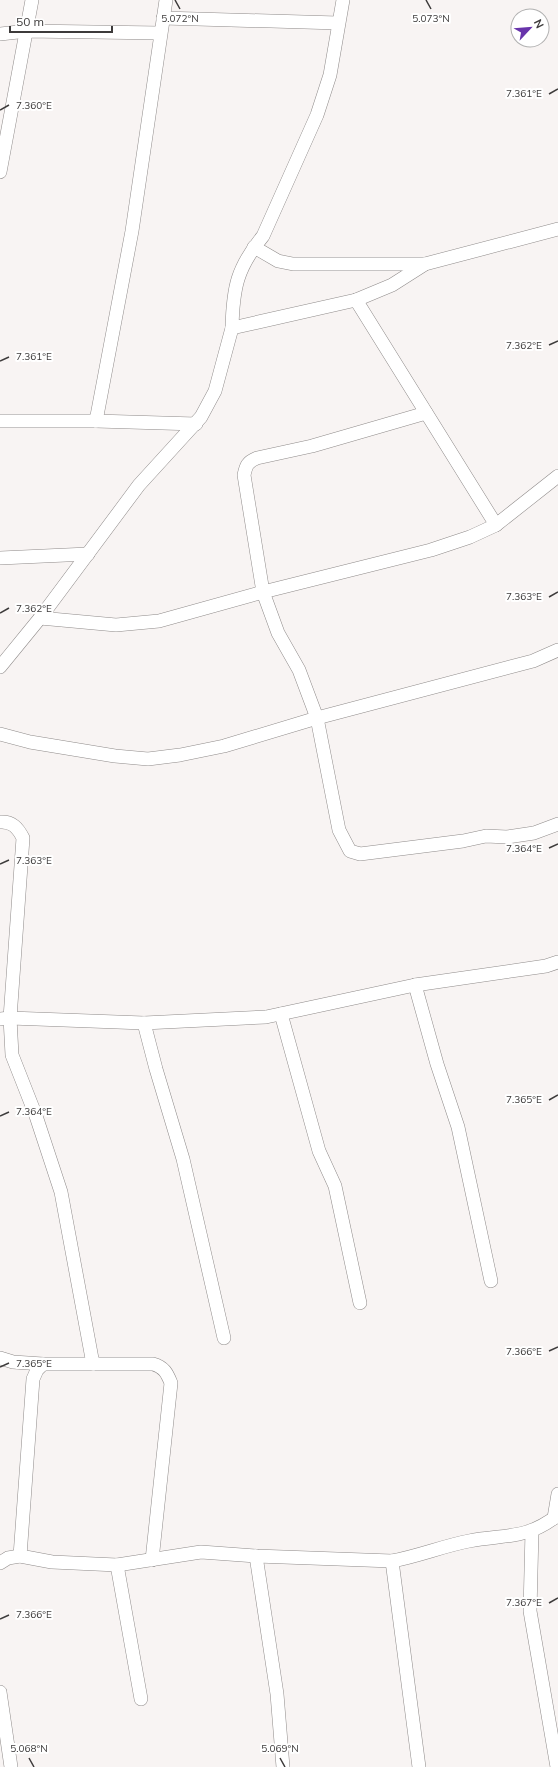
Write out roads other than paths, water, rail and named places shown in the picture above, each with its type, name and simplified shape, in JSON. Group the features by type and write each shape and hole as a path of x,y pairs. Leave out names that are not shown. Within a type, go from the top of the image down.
{"street":[{"path":"0,172 32,0"},
{"path":"96,421 132,231 166,0"},
{"path":"0,667 40,618 139,486 196,424 215,391 232,328 233,297 240,270 254,247 263,236 317,115 330,75 343,0"},
{"path":"163,18 338,23"},
{"path":"0,34 27,31 160,33"},
{"path":"254,247 278,261 293,264 425,264 558,229"},
{"path":"232,328 356,300 392,285 425,264"},
{"path":"356,300 496,526"},
{"path":"426,413 312,446 257,458 250,461 246,465 244,475 263,592 278,633 299,670 317,718 339,830 350,851 360,854 463,841 486,836 507,837 534,834 558,824"},
{"path":"0,421 96,421 196,424"},
{"path":"40,618 116,625 159,621 263,592 431,550 470,537 496,526 558,476"},
{"path":"0,558 88,554"},
{"path":"0,734 30,742 115,756 148,758 180,755 224,746 317,718 533,661 558,650"},
{"path":"0,822 11,824 18,828 23,838 5,1018 12,1055 36,1116 61,1192 93,1364"},
{"path":"5,1018 144,1023 266,1017 415,985 557,965"},
{"path":"415,985 437,1064 458,1127 491,1281"},
{"path":"281,1014 319,1152 335,1186 360,1303"},
{"path":"144,1023 183,1159 224,1338"},
{"path":"0,1358 13,1362 43,1364 153,1364 160,1366 167,1372 171,1383 152,1560"},
{"path":"20,1556 33,1379 37,1370 43,1364"},
{"path":"0,1563 8,1558 20,1556 52,1562 117,1565 201,1552 256,1556 392,1561 414,1557 439,1548 470,1541 516,1536 532,1531 556,1516 558,1494"},
{"path":"532,1531 530,1611 557,1767"},
{"path":"256,1556 277,1694 283,1767"},
{"path":"392,1561 419,1767"},
{"path":"117,1565 141,1698"},
{"path":"0,1692 11,1767"}]}
